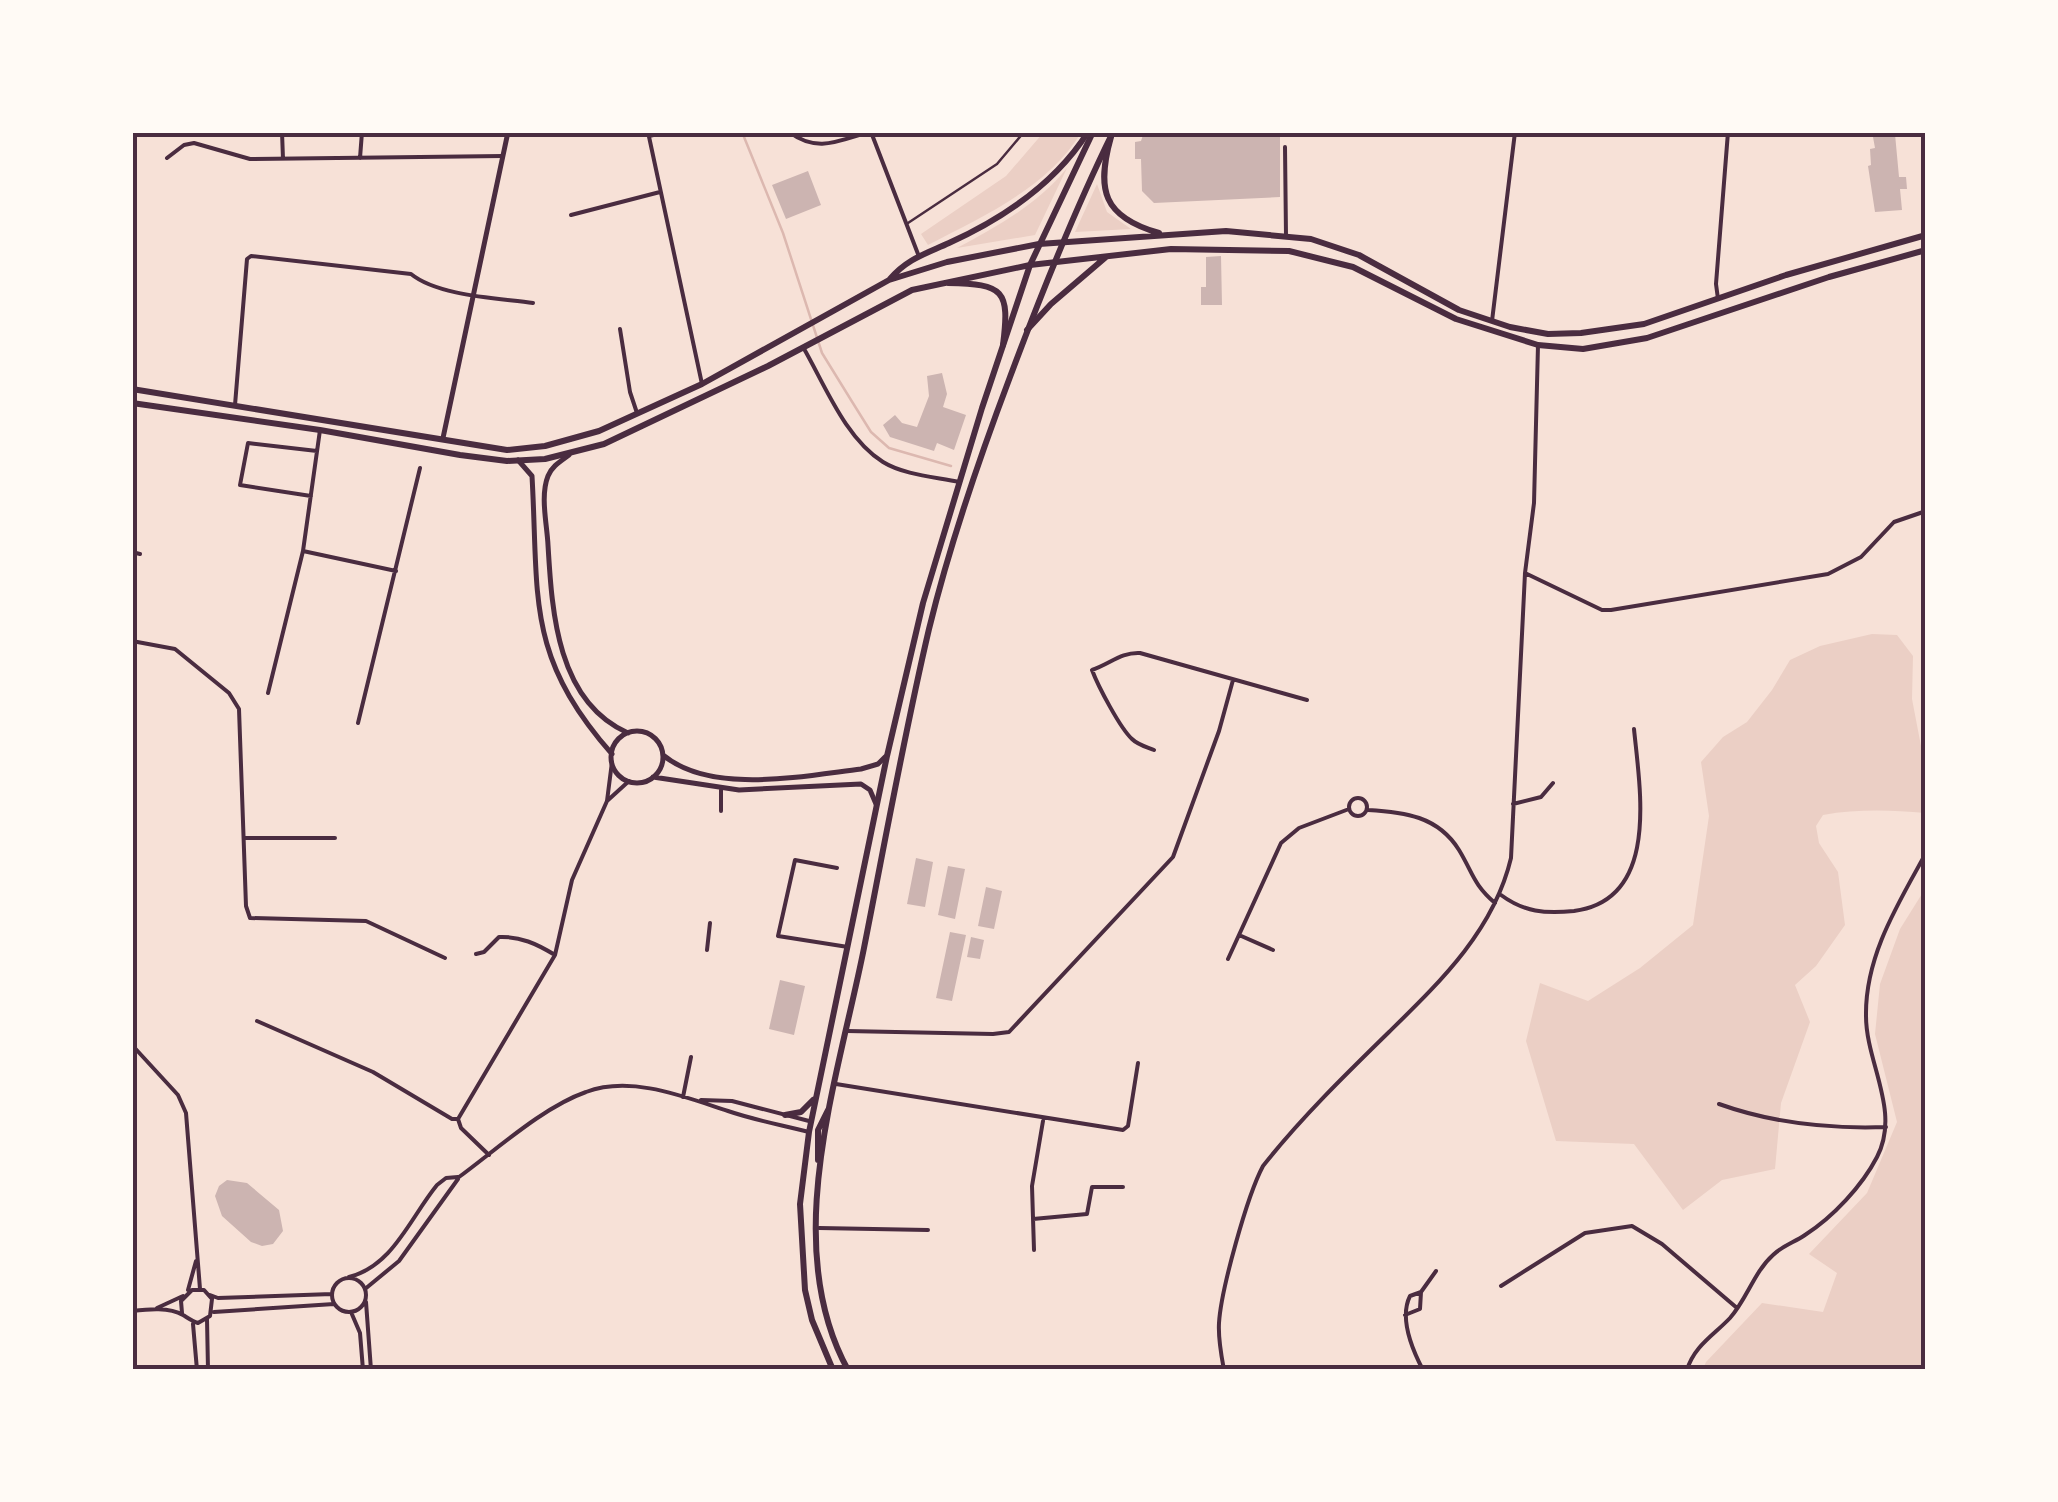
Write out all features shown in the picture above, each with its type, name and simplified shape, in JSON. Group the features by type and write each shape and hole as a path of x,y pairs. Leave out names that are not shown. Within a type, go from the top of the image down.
{"main road":[{"path":"819,1175 811,1122 876,806 923,604 1030,265 1091,132"},
{"path":"889,280 918,254 950,243 1017,206 1050,180 1091,132"},
{"path":"1112,135 1102,182 1112,206 1131,222 1166,235"},
{"path":"848,1370 821,1298 814,1228 819,1175 930,628 979,460 1064,240 1112,135"},
{"path":"132,389 508,450 544,446 599,431 702,384 889,280 934,264 1064,240 1226,231 1328,244 1359,254 1459,310 1548,334 1644,324 1786,275 1926,235"},
{"path":"132,403 460,455 518,460 604,444 806,346 890,299 934,283 1030,265 1172,249 1243,248 1326,258 1353,267 1456,319 1538,345 1583,348 1647,338 1829,277 1926,250"},
{"path":"1028,330 1050,304 1107,256"},
{"path":"934,283 972,283 996,290 1007,311 1003,346"},
{"path":"785,1115 801,1112 817,1095"},
{"path":"832,1099 814,1131 800,1204 801,1264 812,1320 833,1370"}],"street":[{"path":"282,132 284,158"},
{"path":"360,158 362,132"},
{"path":"442,438 508,132"},
{"path":"667,132 648,134 702,384"},
{"path":"789,132 804,144 814,145 867,133 918,254"},
{"path":"1492,320 1515,132"},
{"path":"1718,299 1728,132"},
{"path":"167,158 184,145 194,143 250,160 503,156"},
{"path":"1285,147 1286,236"},
{"path":"571,215 660,192"},
{"path":"234,405 247,259 251,256 410,274 422,283 533,302"},
{"path":"620,329 636,414"},
{"path":"1224,1370 1219,1336 1222,1304 1250,1199 1263,1166 1465,952 1501,895 1511,858 1525,573 1534,503 1538,345"},
{"path":"806,346 853,432 886,464 959,482"},
{"path":"268,694 303,551 320,430"},
{"path":"311,496 240,485 248,443 317,451"},
{"path":"572,453 551,470 545,492 554,620 568,665 588,702 609,724 628,732 648,734 656,739 662,755 694,774 740,779 861,769 878,764 887,756"},
{"path":"518,460 532,476 538,608 546,648 566,694 612,758 615,770 629,781 653,777 662,755"},
{"path":"358,723 420,468"},
{"path":"1525,573 1602,610 1611,610 1828,574 1846,568 1860,557 1894,522 1926,511"},
{"path":"303,551 396,571"},
{"path":"132,552 140,554"},
{"path":"132,641 175,649 235,700 239,709 246,906 250,918 366,921 446,958"},
{"path":"1154,750 1128,736 1102,695 1092,670 1110,664 1123,653 1140,652 1307,700"},
{"path":"847,1031 1009,1032 1173,857 1219,732 1233,680"},
{"path":"1501,895 1527,910 1556,913 1598,905 1613,895 1629,874 1639,838 1642,802 1634,729"},
{"path":"489,1156 461,1128 458,1119 554,955 572,880 606,801 616,742 628,732"},
{"path":"653,777 721,790 861,784 870,790 876,806"},
{"path":"606,801 629,781"},
{"path":"1513,804 1541,796 1554,783"},
{"path":"721,790 721,811"},
{"path":"1228,959 1281,843 1299,828 1349,808 1351,802 1361,798 1367,802 1368,810"},
{"path":"1349,808 1356,816 1368,810"},
{"path":"1368,810 1414,815 1444,830 1460,852 1477,888 1496,904"},
{"path":"244,838 335,838"},
{"path":"1687,1370 1696,1350 1737,1308 1774,1253 1824,1222 1877,1158 1886,1127 1884,1097 1868,1041 1867,991 1889,920 1926,853"},
{"path":"837,868 795,860 778,936 848,948"},
{"path":"706,950 710,923"},
{"path":"1239,935 1272,950"},
{"path":"476,954 484,952 499,937 508,936 521,938 554,955"},
{"path":"257,1021 373,1072 458,1119"},
{"path":"132,1044 182,1100 186,1113 200,1289"},
{"path":"682,1097 691,1057"},
{"path":"835,1084 1123,1130 1128,1126 1138,1063"},
{"path":"365,1289 400,1261 459,1177 555,1108 584,1092 626,1085 814,1131"},
{"path":"696,1100 732,1101 811,1122"},
{"path":"730,1112 726,1104 732,1101"},
{"path":"1719,1104 1778,1120 1834,1127 1886,1127"},
{"path":"1034,1250 1032,1186 1043,1118"},
{"path":"366,1297 363,1306 351,1312 341,1311 332,1294 337,1282 380,1264 437,1185 446,1178 459,1177"},
{"path":"1033,1219 1086,1214 1092,1188 1123,1187"},
{"path":"1501,1286 1585,1233 1632,1226 1662,1244 1737,1308"},
{"path":"814,1228 928,1230"},
{"path":"182,1313 196,1256"},
{"path":"1405,1315 1420,1308 1421,1292 1436,1271"},
{"path":"349,1278 358,1280 365,1289 371,1370"},
{"path":"157,1308 200,1289"},
{"path":"200,1289 218,1298 332,1294"},
{"path":"1421,1292 1410,1296 1405,1315 1422,1370"},
{"path":"208,1370 210,1295"},
{"path":"212,1312 334,1304"},
{"path":"132,1311 157,1308 182,1313 193,1322 197,1370"},
{"path":"351,1312 360,1333 363,1370"},
{"path":"193,1322 207,1319"}],"lane":[{"path":"906,225 997,164 1024,132"}],"shaded area":[{"path":"1043,133 1081,133 1051,170 1013,199 928,245 921,234 1006,176"},
{"path":"1067,168 1035,235 957,248 1030,204"},
{"path":"1097,184 1107,212 1131,229 1075,232"},
{"path":"1872,634 1897,635 1913,656 1912,699 1925,753 1925,813 1836,813 1823,815 1816,826 1819,843 1838,872 1845,925 1816,966 1795,985 1810,1022 1781,1103 1775,1169 1722,1180 1683,1210 1634,1144 1556,1141 1526,1041 1540,983 1588,1001 1640,968 1693,925 1709,816 1701,762 1723,737 1747,722 1790,660 1820,646"},
{"path":"1925,889 1925,1369 1703,1369 1762,1303 1823,1312 1837,1273 1809,1254 1867,1193 1897,1122 1875,1034 1880,984 1900,929"}],"building":[{"path":"1144,132 1280,132 1280,197 1154,203 1142,191 1141,159 1135,159 1135,142 1141,141"},
{"path":"1895,134 1899,177 1906,177 1907,189 1900,189 1902,210 1875,212 1868,166 1870,149 1875,148 1873,137"},
{"path":"808,171 821,205 786,219 772,185"},
{"path":"1221,256 1222,305 1201,305 1201,287 1206,287 1206,257"},
{"path":"942,373 947,394 943,407 966,415 954,450 937,443 934,451 890,437 883,425 895,415 902,423 917,427 929,396 927,376"},
{"path":"916,858 933,862 925,907 907,904"},
{"path":"948,866 965,869 955,919 938,915"},
{"path":"986,887 1002,891 994,929 978,926"},
{"path":"950,932 966,935 952,1001 936,998"},
{"path":"971,937 984,940 980,959 967,957"},
{"path":"780,980 805,986 794,1035 769,1029"},
{"path":"227,1180 247,1183 279,1210 283,1231 273,1244 251,1242 222,1216 215,1196"}],"waterway":[{"path":"742,132 783,233 822,353 871,432 889,448 951,466"}]}
